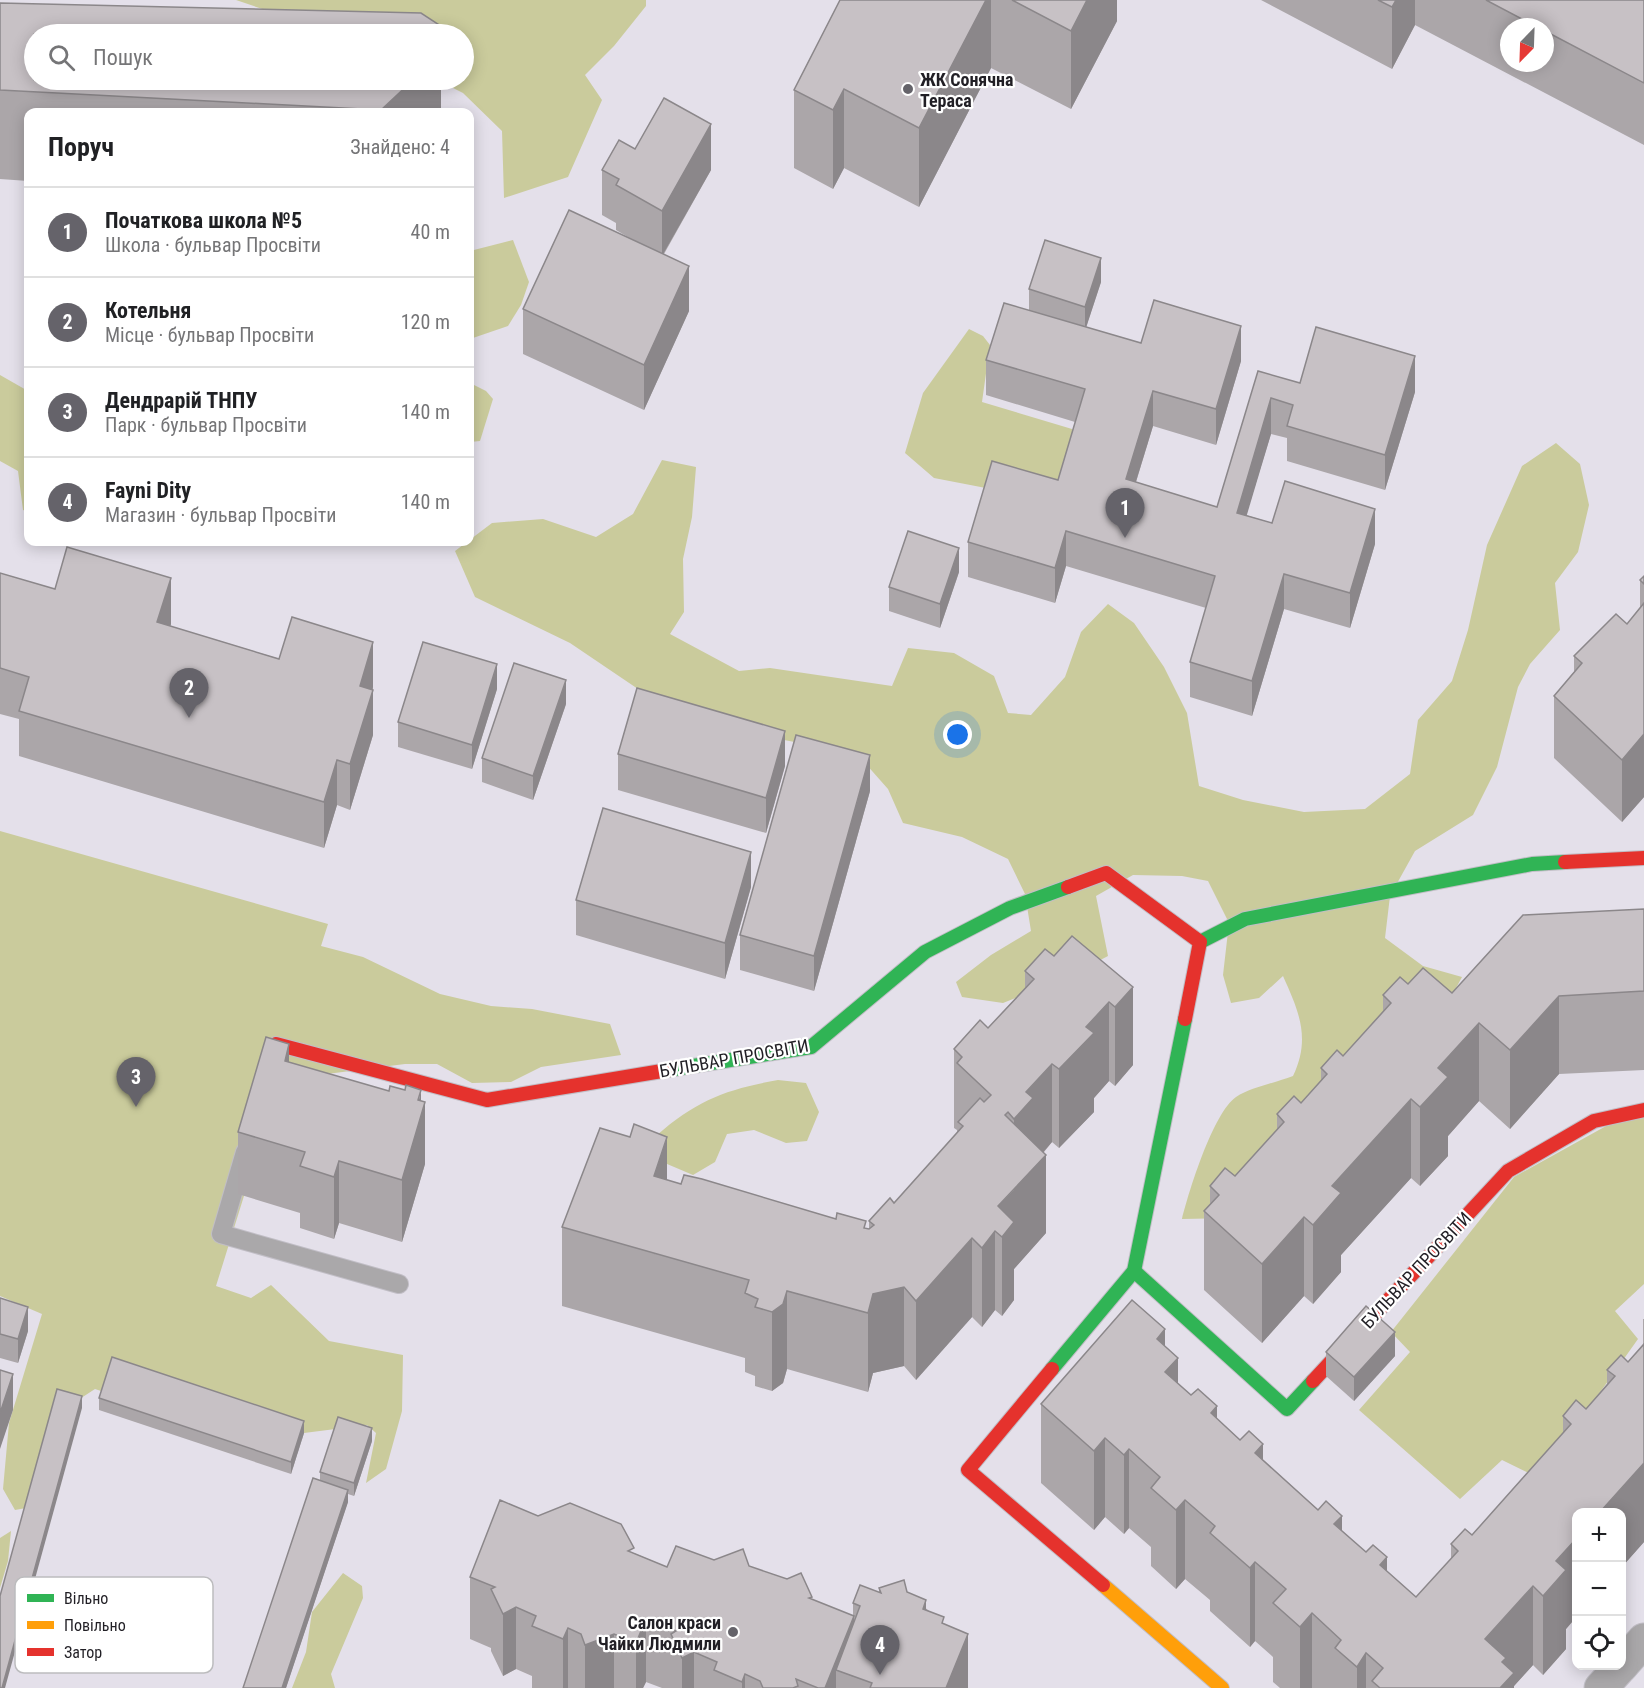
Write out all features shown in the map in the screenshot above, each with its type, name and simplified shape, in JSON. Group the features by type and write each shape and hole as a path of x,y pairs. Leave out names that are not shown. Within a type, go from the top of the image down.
{"street":[{"path":"1222,1688 968,1470 1134,1271 1200,942 1245,919 1532,864 1644,858"},
{"name":"БУЛЬВАР ПРОСВІТИ","path":"274,1052 487,1100 811,1047 925,952 1010,908 1106,873 1200,942"},
{"name":"БУЛЬВАР ПРОСВІТИ","path":"1134,1271 1287,1408 1508,1172 1594,1121 1644,1110"},
{"path":"1626,1660 1644,1640"},
{"path":"1601,1688 1617,1670"}],"lane":[{"path":"250,1134 221,1234 399,1284"}],"green space":[{"path":"236,0 646,0 646,6 614,46 585,75 602,100 568,177 504,198 502,131 463,93 457,90 474,90 474,24 289,24 277,14"},
{"path":"513,240 529,282 521,305 508,326 474,338 474,250"},
{"path":"969,329 983,336 990,345 982,402 1072,429 1075,449 1059,481 991,489 934,478 905,453 923,393"},
{"path":"0,375 24,389 24,510 18,471 0,461"},
{"path":"474,385 486,391 493,399 480,441 474,442"},
{"path":"1556,443 1580,464 1589,505 1578,552 1555,583 1560,630 1530,664 1518,687 1497,767 1473,815 1415,851 1390,896 1385,938 1423,966 1462,977 1450,999 1234,1218 1182,1219 1203,1153 1227,1106 1242,1094 1293,1076 1302,1037 1298,1013 1283,976 1259,998 1231,1003 1223,975 1229,923 1208,881 1182,876 1133,875 1096,896 1108,956 1064,979 1003,1003 962,997 956,982 991,955 1031,931 1025,894 1008,859 962,837 903,823 888,789 857,754 701,724 638,689 570,643 475,597 455,551 462,546 474,546 474,537 492,523 543,519 596,537 633,514 662,460 696,467 692,517 683,559 684,612 670,634 739,671 770,668 892,686 908,648 954,653 994,676 1008,713 1031,715 1065,677 1081,632 1108,604 1134,623 1164,667 1187,713 1199,786 1243,800 1304,812 1365,809 1410,774 1418,720 1452,681 1468,630 1487,545 1522,466"},
{"path":"0,831 328,924 321,946 363,957 440,994 491,1006 532,1009 610,1024 621,1055 541,1067 511,1082 472,1083 437,1064 405,1064 280,1080 216,1286 251,1298 271,1285 329,1341 403,1355 402,1411 386,1469 366,1483 376,1433 367,1425 304,1433 203,1425 95,1389 75,1402 37,1506 15,1510 3,1489 9,1423 42,1314 0,1296"},
{"path":"778,1080 806,1083 819,1112 807,1141 786,1143 754,1130 727,1134 715,1162 693,1175 660,1161 657,1135 686,1113 728,1092"},
{"path":"1644,1105 1644,1284 1615,1311 1638,1339 1539,1478 1502,1460 1460,1499 1359,1410 1410,1352 1391,1332 1514,1177"},
{"path":"11,1531 8,1561 0,1588 0,1538"},
{"path":"343,1573 362,1586 363,1598 331,1674 335,1688 292,1688 306,1652 312,1612"}],"building":[{"path":"840,0 986,0 919,128 844,89 833,110 794,90"},
{"path":"1012,0 1087,0 1071,31"},
{"path":"1378,0 1396,0 1392,7"},
{"path":"1486,0 1644,0 1644,83 1554,36 1554,18 1520,18"},
{"path":"0,3 421,13 438,24 24,24 24,90 402,90 383,108 343,108 0,90"},
{"path":"664,98 711,124 662,211 616,185 619,179 602,170 619,140 635,149"},
{"path":"569,210 689,266 644,365 523,309"},
{"path":"1045,240 1101,258 1085,307 1029,289"},
{"path":"1154,300 1241,326 1216,409 1153,391 1126,479 1217,507 1258,371 1300,383 1316,327 1415,356 1385,455 1287,426 1293,405 1271,398 1237,513 1272,523 1285,481 1375,509 1350,593 1284,574 1252,681 1190,662 1215,576 1066,531 1055,568 968,542 992,461 1058,480 1085,389 986,360 1004,303 1141,343"},
{"path":"908,531 959,548 940,604 889,587"},
{"path":"67,547 171,578 157,622 279,659 292,617 373,642 360,686 373,690 350,764 337,760 324,802 19,711 29,677 0,668 0,573 55,589"},
{"path":"1644,603 1644,734 1622,760 1554,696 1582,663 1574,656 1616,614 1627,624"},
{"path":"423,642 497,664 472,745 398,722"},
{"path":"514,663 566,680 533,776 482,758"},
{"path":"637,688 785,731 766,798 618,754"},
{"path":"796,735 870,755 814,956 740,935"},
{"path":"603,808 751,852 725,943 576,900"},
{"path":"1644,909 1644,991 1559,996 1510,1050 1479,1023 1438,1068 1448,1077 1420,1107 1411,1099 1332,1186 1341,1193 1313,1225 1304,1217 1262,1264 1204,1211 1219,1195 1210,1186 1225,1168 1235,1176 1284,1122 1277,1114 1294,1096 1301,1103 1327,1074 1321,1068 1337,1050 1343,1056 1391,1003 1383,995 1400,977 1408,984 1423,968 1452,993 1523,915"},
{"path":"1072,936 1133,987 1115,1007 1109,1002 1086,1027 1094,1033 1059,1069 1052,1064 1026,1092 1033,1098 1014,1119 1008,1112 1005,1115 1046,1155 998,1206 1014,1222 1002,1237 995,1231 982,1248 972,1238 916,1301 904,1287 873,1294 868,1313 787,1291 783,1304 772,1312 755,1307 758,1299 745,1293 749,1280 562,1227 600,1128 630,1137 634,1124 667,1137 654,1176 681,1184 684,1175 702,1179 836,1219 837,1213 866,1221 864,1228 869,1229 874,1225 869,1221 890,1198 894,1203 963,1126 958,1122 980,1098 984,1102 991,1095 957,1063 962,1057 954,1049 980,1020 988,1028 1034,979 1025,971 1045,949 1054,956"},
{"path":"266,1037 289,1044 285,1061 389,1091 390,1086 405,1090 406,1085 421,1090 418,1100 425,1102 402,1180 339,1161 334,1177 300,1166 305,1152 238,1132"},
{"path":"0,1298 28,1307 18,1339 0,1334"},
{"path":"1132,1300 1165,1329 1157,1339 1178,1358 1165,1372 1191,1395 1198,1389 1217,1406 1211,1413 1240,1440 1249,1431 1263,1444 1255,1453 1318,1510 1326,1501 1342,1516 1334,1524 1366,1552 1373,1545 1387,1557 1380,1565 1416,1597 1458,1551 1451,1544 1465,1529 1472,1535 1571,1424 1563,1416 1576,1400 1586,1409 1615,1376 1607,1370 1621,1355 1628,1362 1644,1344 1644,1463 1604,1508 1572,1508 1572,1543 1556,1561 1566,1570 1543,1596 1533,1586 1485,1639 1506,1658 1502,1662 1514,1673 1500,1688 1380,1688 1372,1681 1383,1668 1366,1653 1357,1667 1335,1648 1341,1640 1312,1613 1300,1627 1273,1603 1286,1589 1255,1562 1250,1568 1210,1533 1215,1526 1185,1500 1176,1510 1151,1488 1160,1477 1129,1449 1124,1455 1105,1438 1094,1451 1041,1404"},
{"path":"1366,1306 1395,1332 1354,1377 1326,1352"},
{"path":"112,1357 304,1421 291,1462 99,1398"},
{"path":"0,1370 13,1374 0,1413"},
{"path":"57,1389 82,1396 32,1577 15,1577 15,1641 2,1688 0,1688 0,1596"},
{"path":"338,1417 372,1428 354,1483 320,1472"},
{"path":"313,1478 348,1490 282,1688 243,1688"},
{"path":"500,1500 538,1516 570,1503 621,1524 634,1548 628,1551 667,1567 676,1546 714,1560 743,1549 749,1566 787,1579 801,1573 812,1597 809,1598 854,1616 825,1688 818,1688 796,1679 798,1686 793,1688 763,1688 760,1681 745,1674 742,1682 714,1670 717,1662 694,1652 682,1658 671,1634 676,1631 646,1619 636,1643 614,1634 585,1645 581,1634 568,1628 563,1639 532,1626 536,1616 516,1607 503,1614 491,1589 495,1587 470,1577"},
{"path":"904,1580 907,1592 926,1600 923,1609 944,1617 942,1623 968,1634 946,1688 870,1688 872,1683 836,1670 860,1606 853,1603 860,1585 881,1593 879,1588"}],"traffic: fast":[{"path":"1200,942 1245,919 1532,864 1565,862"},
{"path":"668,1070 811,1047 925,952 1010,908 1068,887"},
{"path":"1052,1369 1134,1271 1185,1019"},
{"path":"1134,1271 1287,1409 1313,1381"}],"traffic: slow":[{"path":"1103,1585 1222,1688"}],"traffic: jam":[{"path":"1565,862 1644,858"},
{"path":"1068,887 1106,873 1200,942 1185,1019"},
{"path":"276,1044 487,1100 668,1070"},
{"path":"1313,1381 1508,1171 1594,1121 1644,1110"},
{"path":"1052,1369 968,1470 1103,1585"}],"place":[{"name":"ЖК Сонячна Тераса","path":"908,89"},
{"name":"Початкова школа №5","path":"1125,538"},
{"name":"Котельня","path":"189,718"},
{"name":"Дендрарій ТНПУ","path":"136,1107"},
{"name":"Салон краси Чайки Людмили","path":"733,1632"},
{"name":"Fayni Dity","path":"880,1675"}]}
